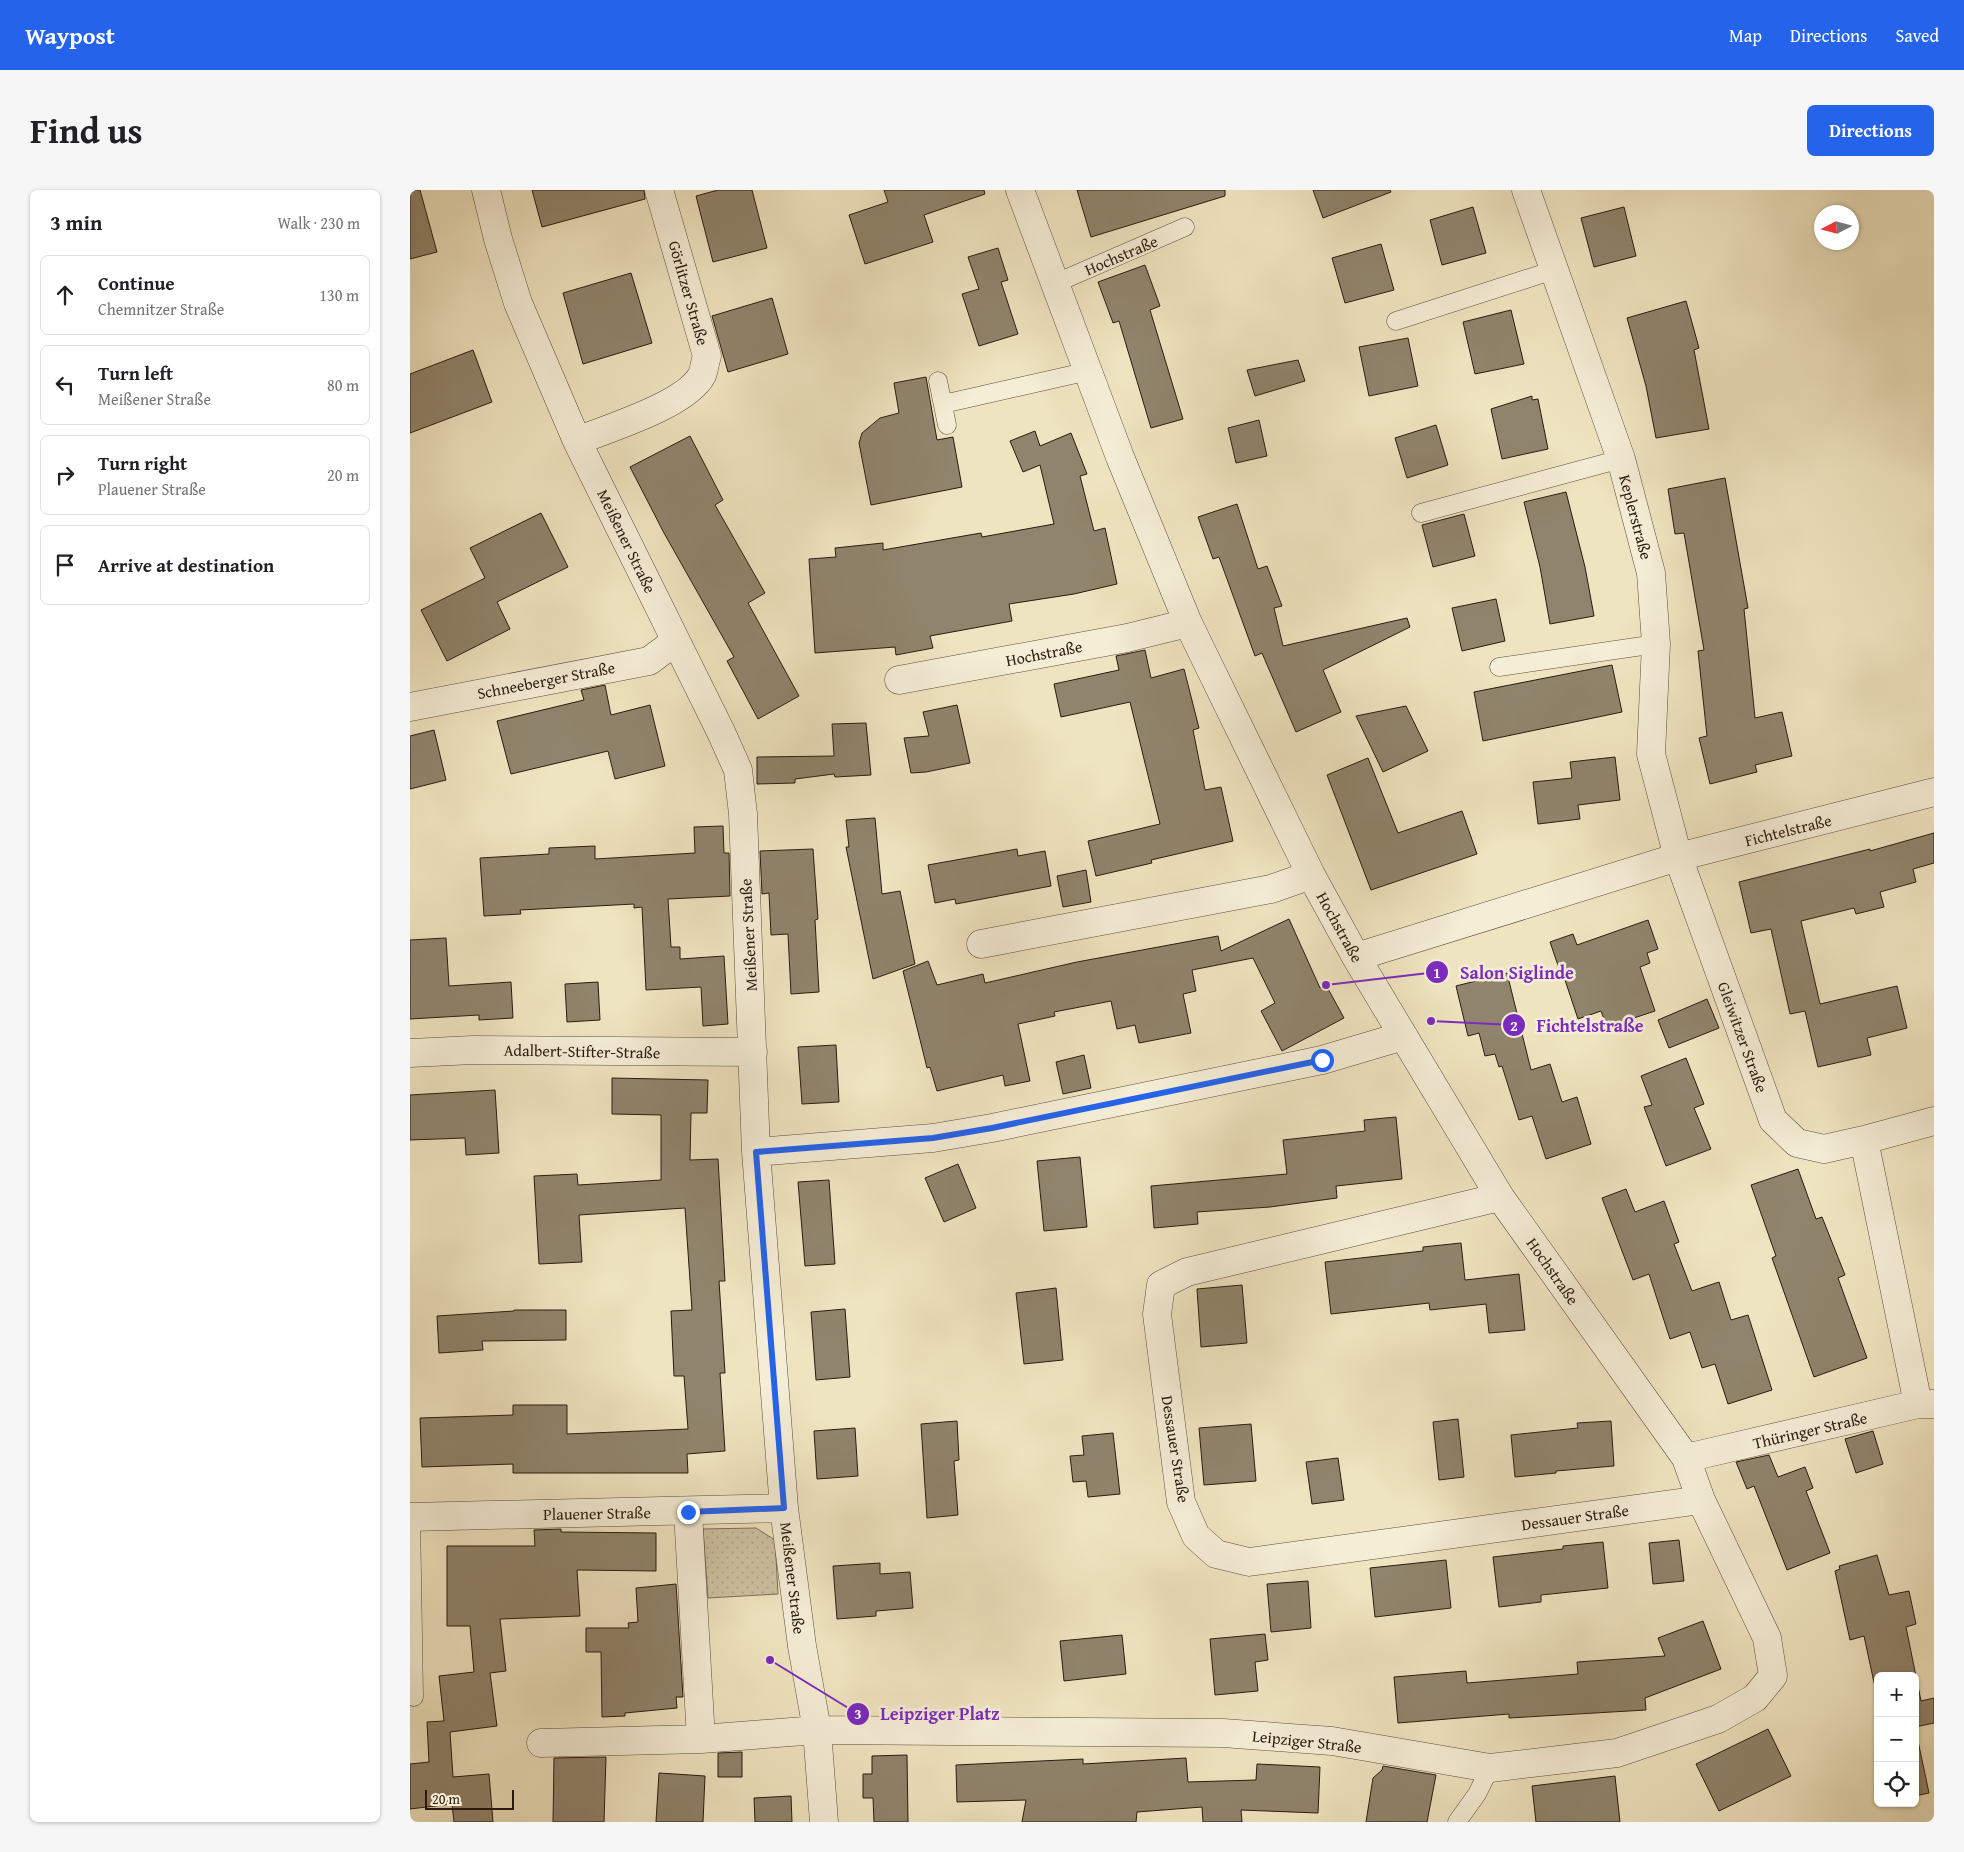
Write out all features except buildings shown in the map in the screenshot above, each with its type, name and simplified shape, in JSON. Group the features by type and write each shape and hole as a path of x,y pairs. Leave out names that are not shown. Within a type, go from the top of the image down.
{"street":[{"name":"Meißener Straße","path":"486,190 498,239 518,303 577,441 738,770 743,814 756,1152 784,1508 802,1646 817,1730 824,1822"},
{"name":"Görlitzer Straße","path":"577,441 668,404 690,389 702,375 707,356 659,190"},
{"name":"Hochstraße","path":"1020,190 1120,457 1188,623 1311,875 1356,957 1500,1198 1686,1458 1701,1500 1767,1638 1773,1676"},
{"name":"Keplerstraße","path":"1526,190 1621,459 1651,574 1656,644 1651,754 1678,858"},
{"name":"Hochstraße","path":"899,680 1127,638 1188,623"},
{"name":"Schneeberger Straße","path":"410,707 648,661 676,641"},
{"name":"Fichtelstraße","path":"1356,957 1678,858 1934,792"},
{"name":"Gleiwitzer Straße","path":"1678,858 1773,1120 1797,1143 1824,1149 1934,1121"},
{"name":"Hochstraße","path":"981,944 1271,889 1311,875"},
{"path":"756,1152 933,1138 992,1128 1322,1060 1403,1036"},
{"name":"Adalbert-Stifter-Straße","path":"410,1053 473,1050 753,1052"},
{"path":"1864,1140 1926,1404"},
{"name":"Dessauer Straße","path":"1500,1198 1187,1272 1161,1284 1157,1314 1181,1502 1196,1536 1216,1554 1249,1562 1701,1500"},
{"name":"Thüringer Straße","path":"1686,1458 1926,1404"},
{"name":"Plauener Straße","path":"410,1517 688,1512 784,1508"},
{"path":"688,1512 701,1739"},
{"name":"Leipziger Straße","path":"541,1743 701,1739 817,1730 1223,1733 1332,1741 1490,1768 1617,1753 1718,1719 1755,1698 1773,1676"}],"lane":[{"name":"Hochstraße","path":"1056,284 1185,227"},
{"path":"1396,320 1554,270"},
{"path":"943,404 1089,371"},
{"path":"938,381 947,425"},
{"path":"1421,512 1621,459"},
{"path":"1500,667 1656,644"},
{"path":"410,1517 414,1697"},
{"path":"1457,1822 1478,1794 1490,1768"}],"shaded area":[{"path":"756,1528 775,1540 778,1594 708,1598 703,1529"}],"place":[{"name":"Salon Siglinde","path":"1326,985"},
{"name":"Fichtelstraße","path":"1431,1021"},
{"name":"Leipziger Platz","path":"770,1660"}],"route":[{"path":"688,1512 784,1508 756,1152 933,1138 992,1128 1322,1060"}]}
